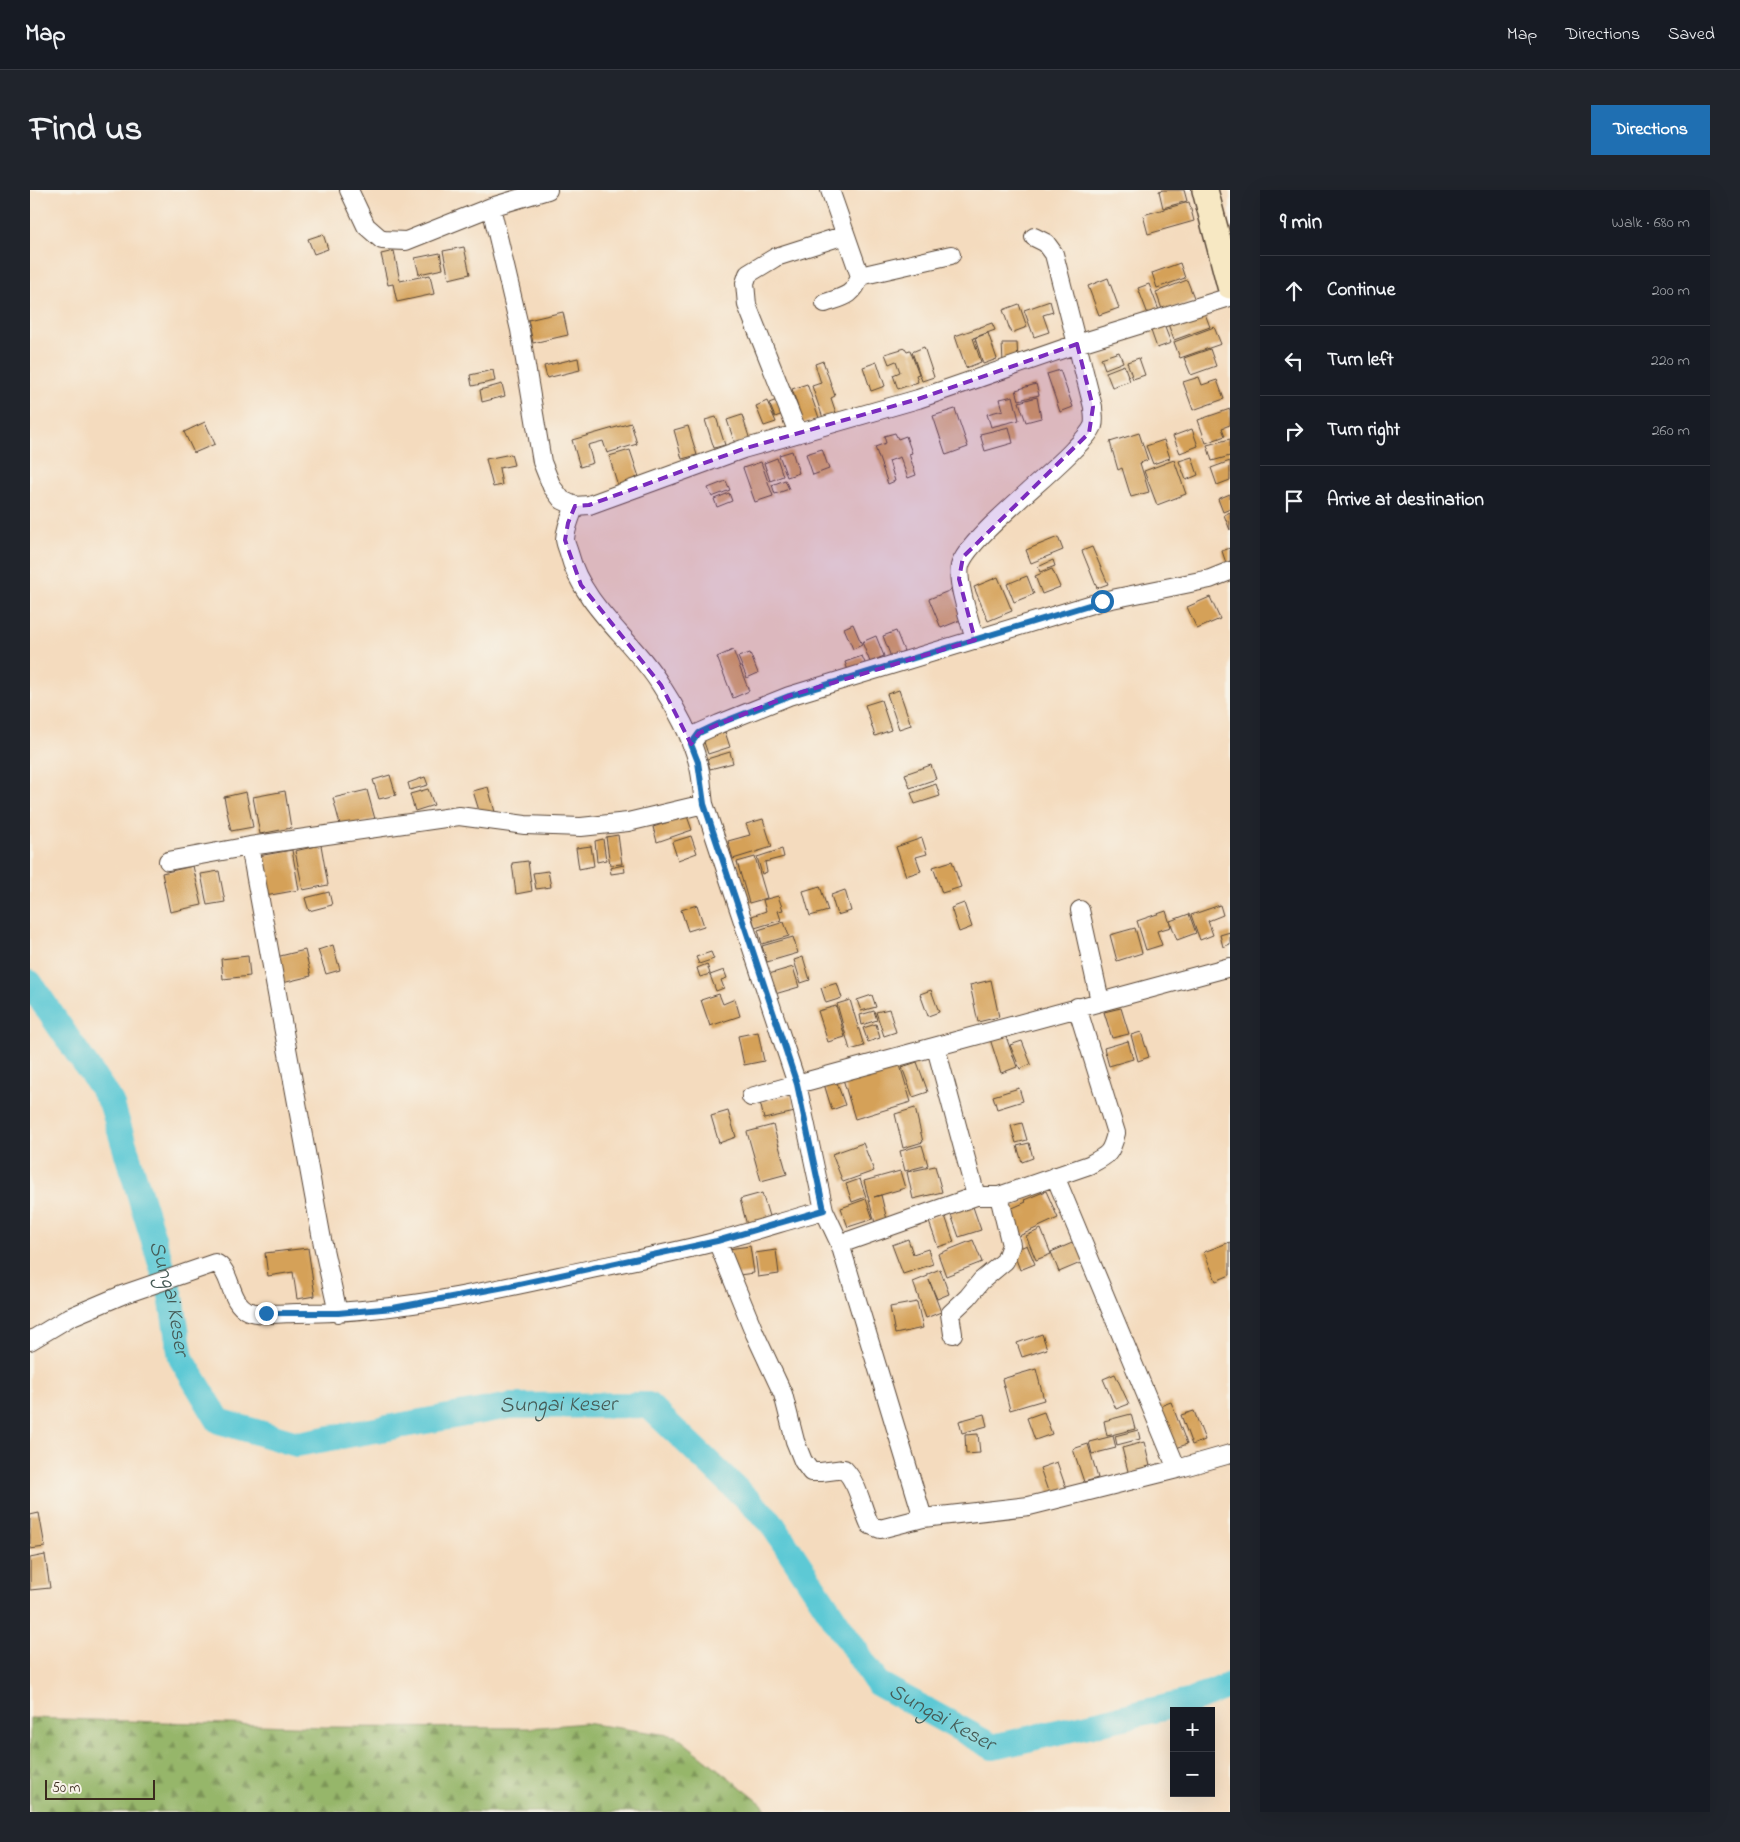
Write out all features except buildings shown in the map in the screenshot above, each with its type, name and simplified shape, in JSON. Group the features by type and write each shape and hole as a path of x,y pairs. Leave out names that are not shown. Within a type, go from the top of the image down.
{"main road":[{"path":"1205,190 1230,286"}],"street":[{"path":"349,190 366,226 382,240 406,241 491,207 548,190"},
{"path":"825,304 848,295 856,287 860,276 830,190"},
{"path":"491,207 520,330 542,462 552,487 562,500 575,506 589,505 743,449 918,399 1077,344 1230,297"},
{"path":"798,433 747,305 745,283 748,274 776,257 845,234"},
{"path":"975,640 960,579 960,567 963,557 983,534 1090,433 1094,423 1093,407 1054,254 1046,243 1034,237"},
{"path":"860,276 951,255"},
{"path":"575,506 568,522 565,540 572,568 597,608 636,652 661,685 674,708 698,762 704,804 797,1084 824,1210 840,1244 923,1518"},
{"path":"691,744 699,733 789,696 1102,601 1210,579 1230,571"},
{"path":"168,861 250,846 459,816 525,825 590,826 628,822 704,804"},
{"path":"250,846 319,1226 338,1313"},
{"path":"1080,910 1100,1001"},
{"path":"751,1097 1230,967"},
{"path":"840,1244 976,1196 999,1196 1090,1165 1103,1158 1112,1149 1116,1133 1077,1007"},
{"path":"936,1048 976,1196"},
{"path":"1055,1176 1176,1469"},
{"path":"953,1334 950,1314 981,1281 1005,1261 1011,1245 999,1196"},
{"path":"30,1341 70,1317 122,1295 215,1263 220,1264 226,1273 231,1291 240,1304 248,1311 266,1313 338,1313 393,1308 510,1286 717,1241 824,1210"},
{"path":"717,1241 755,1334 783,1394 796,1441 804,1461 811,1472 844,1469 852,1477 870,1525 880,1529 923,1518 1029,1506 1230,1454"}],"highlighted area":[{"path":"1077,344 1093,407 1089,433 963,557 959,579 975,640 789,696 699,733 691,744 661,685 581,585 565,540 568,523 575,506 589,505 743,449 918,399"}],"green space":[{"path":"30,1718 326,1727 530,1728 584,1723 676,1736 762,1804 768,1812 30,1812"}],"waterway":[{"name":"Sungai Keser","path":"30,983 111,1102 171,1296 181,1358 219,1421 297,1444 510,1406 648,1405 770,1521 877,1683 993,1747 1189,1702 1230,1685"}],"route":[{"path":"266,1313 338,1313 393,1308 510,1286 717,1241 824,1210 797,1084 704,804 698,762 691,744 699,733 789,696 1102,601"}]}
